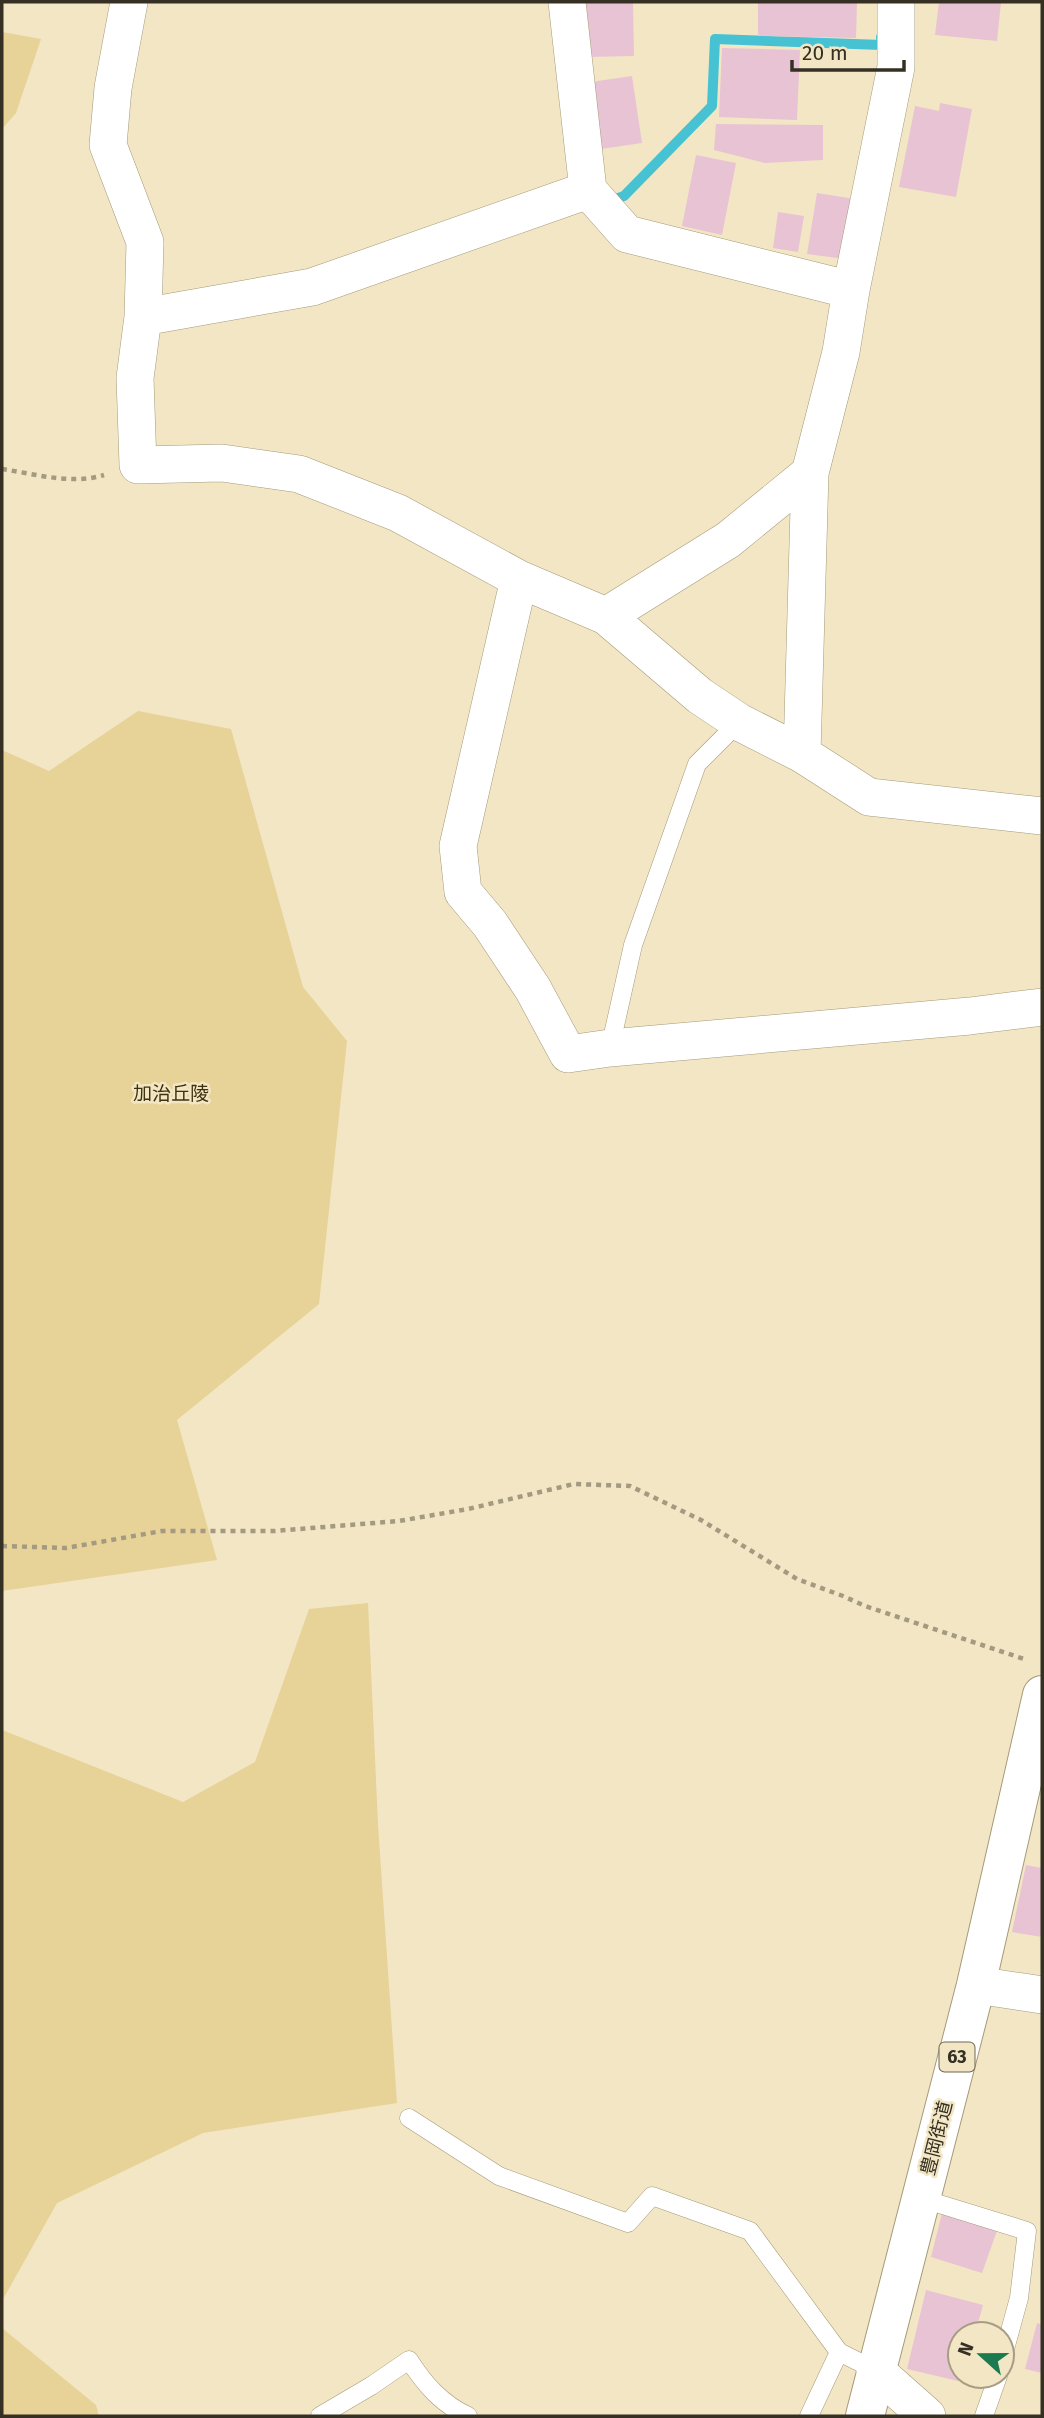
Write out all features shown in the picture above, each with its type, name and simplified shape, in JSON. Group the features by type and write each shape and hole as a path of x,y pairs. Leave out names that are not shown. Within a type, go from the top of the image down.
{"main road":[{"name":"豊岡街道","path":"865,2416 976,1985 1036,1678"}],"street":[{"path":"129,2 113,88 108,145 145,242 143,317 135,378 138,465 222,463 299,474 398,513 519,579 606,616 700,696 739,722 802,754 869,797 1042,816"},
{"path":"567,2 589,190 627,234 851,290"},
{"path":"802,754 810,473 841,352 896,67 896,2"},
{"path":"143,317 312,288 589,190"},
{"path":"606,616 728,540 810,473"},
{"path":"519,579 458,846 463,892 490,924 533,989 568,1054 1042,1007"},
{"path":"976,1985 1042,1996"},
{"path":"876,2370 927,2416"}],"lane":[{"path":"610,1048 633,945 698,764 739,722"},
{"path":"410,2118 499,2176 628,2222 652,2196 750,2231 839,2352 876,2370"},
{"path":"920,2199 1027,2231 1019,2298 1013,2320"},
{"path":"809,2416 839,2352"},
{"path":"320,2416 409,2360 424,2383 451,2408 468,2416"},
{"path":"984,2416 993,2390"}],"path":[{"path":"2,469 62,479 93,479 138,465"},
{"path":"2,1546 66,1548 162,1531 274,1531 400,1521 468,1509 574,1484 630,1486 701,1520 797,1579 843,1595 1036,1678"}],"green space":[{"path":"2,32 41,39 16,113 2,129"},
{"name":"加治丘陵","path":"138,711 231,729 303,987 347,1041 319,1304 177,1420 217,1560 2,1591 2,750 49,771"},
{"path":"368,1603 378,1825 397,2103 203,2133 57,2203 2,2301 2,1730 183,1802 255,1762 309,1609"},
{"path":"2,2328 96,2405 99,2416 2,2416"}],"building":[{"path":"585,2 633,2 634,56 586,57"},
{"path":"758,2 857,2 856,38 758,36"},
{"path":"939,2 1001,2 997,41 935,35"},
{"path":"722,48 800,50 797,120 719,117"},
{"path":"632,76 642,143 594,150 584,83"},
{"path":"940,103 972,109 956,197 899,187 915,106 939,111"},
{"path":"716,124 823,125 823,160 765,163 714,150"},
{"path":"696,155 736,163 722,235 682,226"},
{"path":"817,193 855,199 845,259 807,254"},
{"path":"778,212 804,216 798,252 773,248"},
{"path":"1026,1865 1042,1868 1042,1937 1012,1932"},
{"path":"942,2213 998,2228 982,2273 931,2257"},
{"path":"926,2290 983,2305 979,2320 946,2320 946,2378 907,2369"},
{"path":"1037,2323 1042,2325 1042,2373 1025,2369"}],"waterway":[{"path":"607,202 624,196 712,106 715,39 882,45 881,37"}]}
